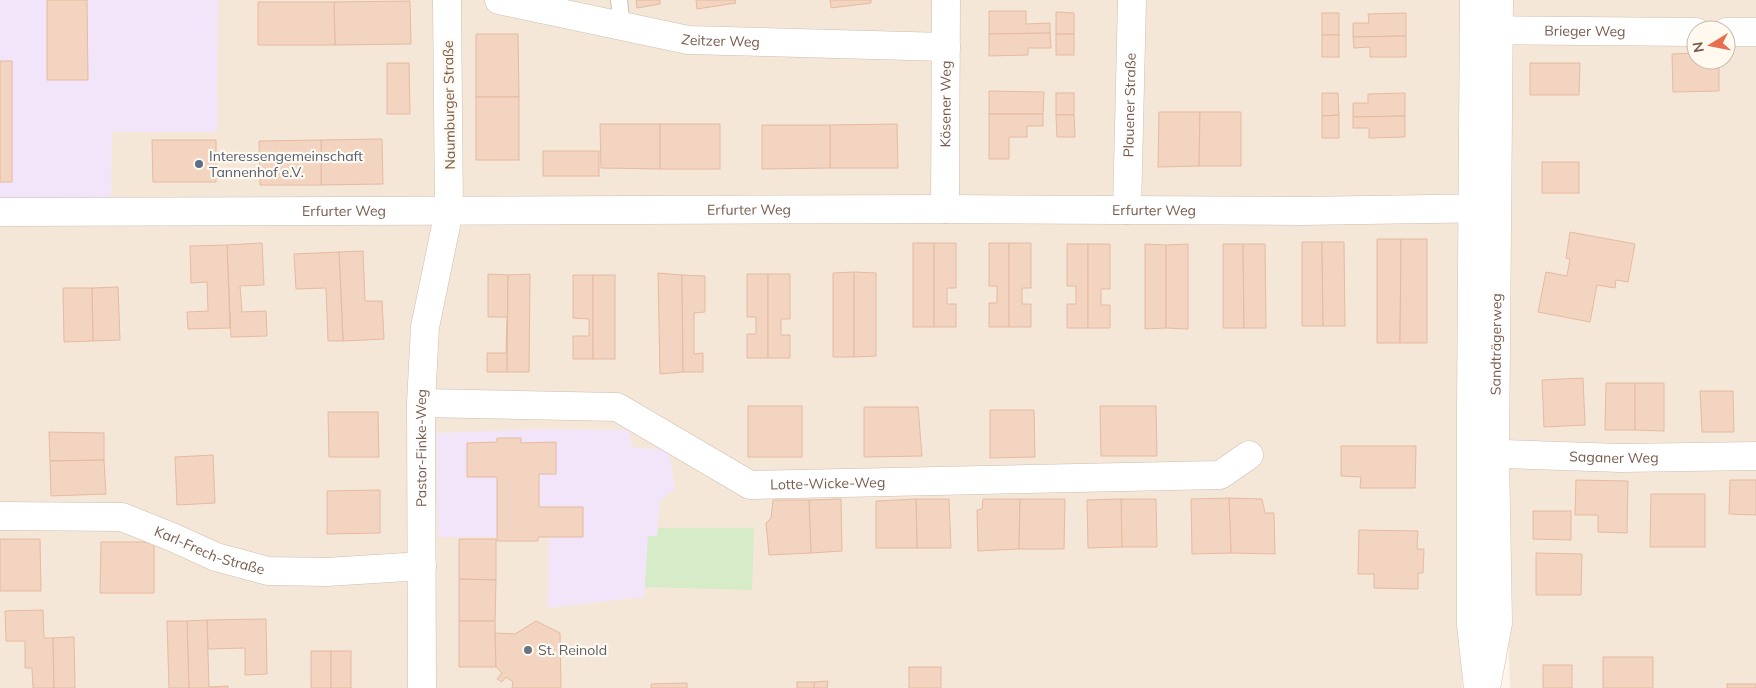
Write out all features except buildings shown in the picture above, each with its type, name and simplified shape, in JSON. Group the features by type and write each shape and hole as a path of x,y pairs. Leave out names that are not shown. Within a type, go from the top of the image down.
{"street":[{"name":"Naumburger Straße","path":"447,0 449,211"},
{"name":"Zeitzer Weg","path":"499,0 620,13 688,40 946,47"},
{"name":"Kösener Weg","path":"945,209 946,0"},
{"name":"Plauener Straße","path":"1127,210 1132,0"},
{"name":"Sandträgerweg","path":"1474,0 1486,30 1483,453 1471,625 1478,688"},
{"name":"Sandträgerweg","path":"1486,30 1499,0"},
{"name":"Brieger Weg","path":"1486,30 1686,32"},
{"path":"1736,32 1756,32"},
{"name":"Erfurter Weg","path":"0,212 945,209 1301,211 1485,208"},
{"name":"Pastor-Finke-Weg","path":"422,688 422,566 430,470 421,403 425,327 449,211"},
{"name":"Lotte-Wicke-Weg","path":"421,403 617,407 750,485 1220,475 1249,455"},
{"name":"Sandträgerweg","path":"1483,453 1498,623 1486,688"},
{"name":"Saganer Weg","path":"1483,453 1621,458 1756,456"},
{"name":"Karl-Frech-Straße","path":"0,516 122,517 172,536 216,557 268,570 327,572 422,566"}],"shaded area":[{"path":"0,0 1469,0 1467,398 1462,688 0,688"},
{"path":"0,0 218,0 217,132 112,132 111,200 0,200"},
{"path":"1504,0 1756,0 1756,688 1510,688 1502,441"},
{"path":"539,429 629,430 632,447 669,450 675,489 660,501 657,536 648,536 644,597 548,608 549,537 539,537 538,541 497,541 497,537 438,537 437,433"}],"green space":[{"path":"658,528 754,528 752,590 645,587 648,536 657,536"}],"place":[{"name":"Interessengemeinschaft Tannenhof e.V.","path":"199,164"},
{"name":"St. Reinold","path":"528,650"}]}
